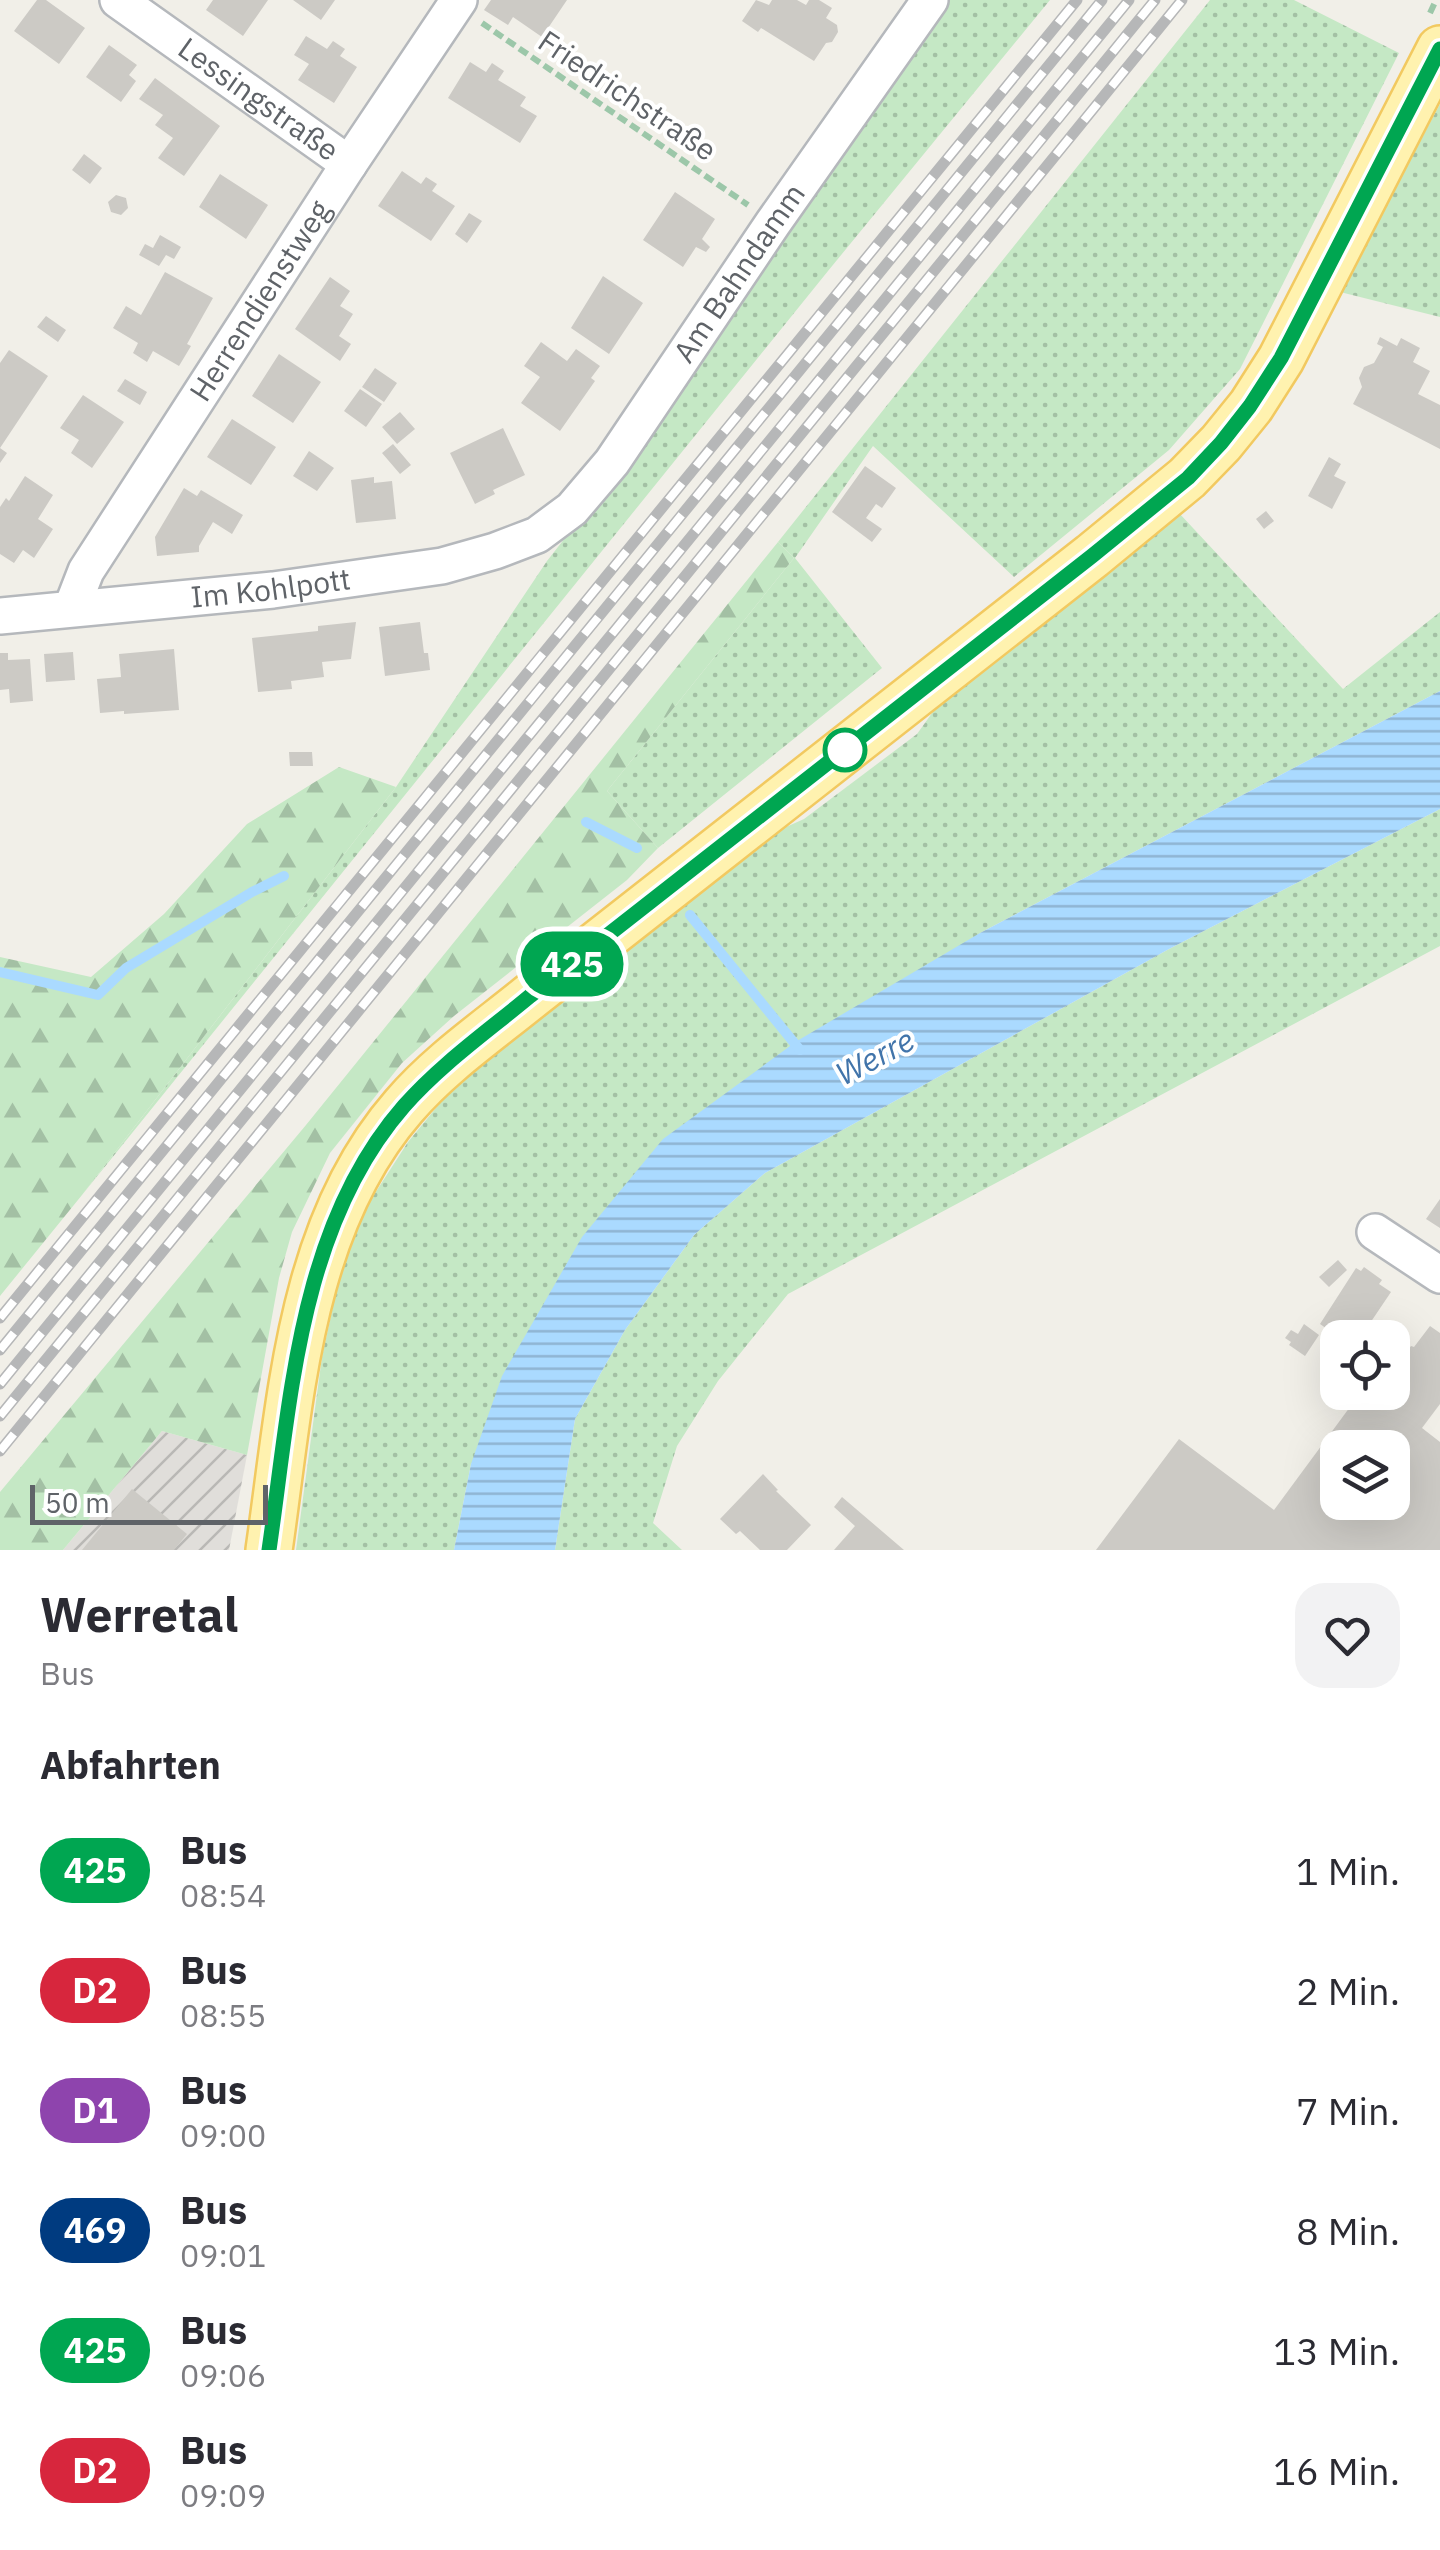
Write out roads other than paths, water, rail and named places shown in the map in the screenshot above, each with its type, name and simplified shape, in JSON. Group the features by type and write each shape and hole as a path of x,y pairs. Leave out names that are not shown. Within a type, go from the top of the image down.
{"main road":[{"path":"269,1550 299,1344 320,1262 357,1173 405,1105 447,1066 655,899 1188,478 1250,406 1281,358 1440,49"}],"street":[{"name":"Lessingstraße","path":"118,0 349,164"},
{"name":"Am Bahndamm","path":"538,535 572,509 612,462 930,0"},
{"name":"Herrendienstweg","path":"72,608 86,571 458,2"},
{"name":"Im Kohlpott","path":"0,616 273,590 442,566 538,535"},
{"path":"1375,1232 1440,1275"}],"water":[{"name":"Werre","path":"1440,691 1440,809 1169,949 765,1173 694,1235 625,1330 575,1419 555,1550 454,1550 471,1464 502,1376 582,1237 663,1139 797,1041 980,933"}],"waterway":[{"path":"586,822 637,848"},
{"path":"0,972 98,995 126,968 284,876"},
{"path":"690,915 800,1050"}],"railway":[{"path":"0,1318 1077,0"},
{"path":"0,1350 1102,0"},
{"path":"0,1384 1129,0"},
{"path":"0,1416 1155,0"},
{"path":"0,1451 1182,0"}]}
